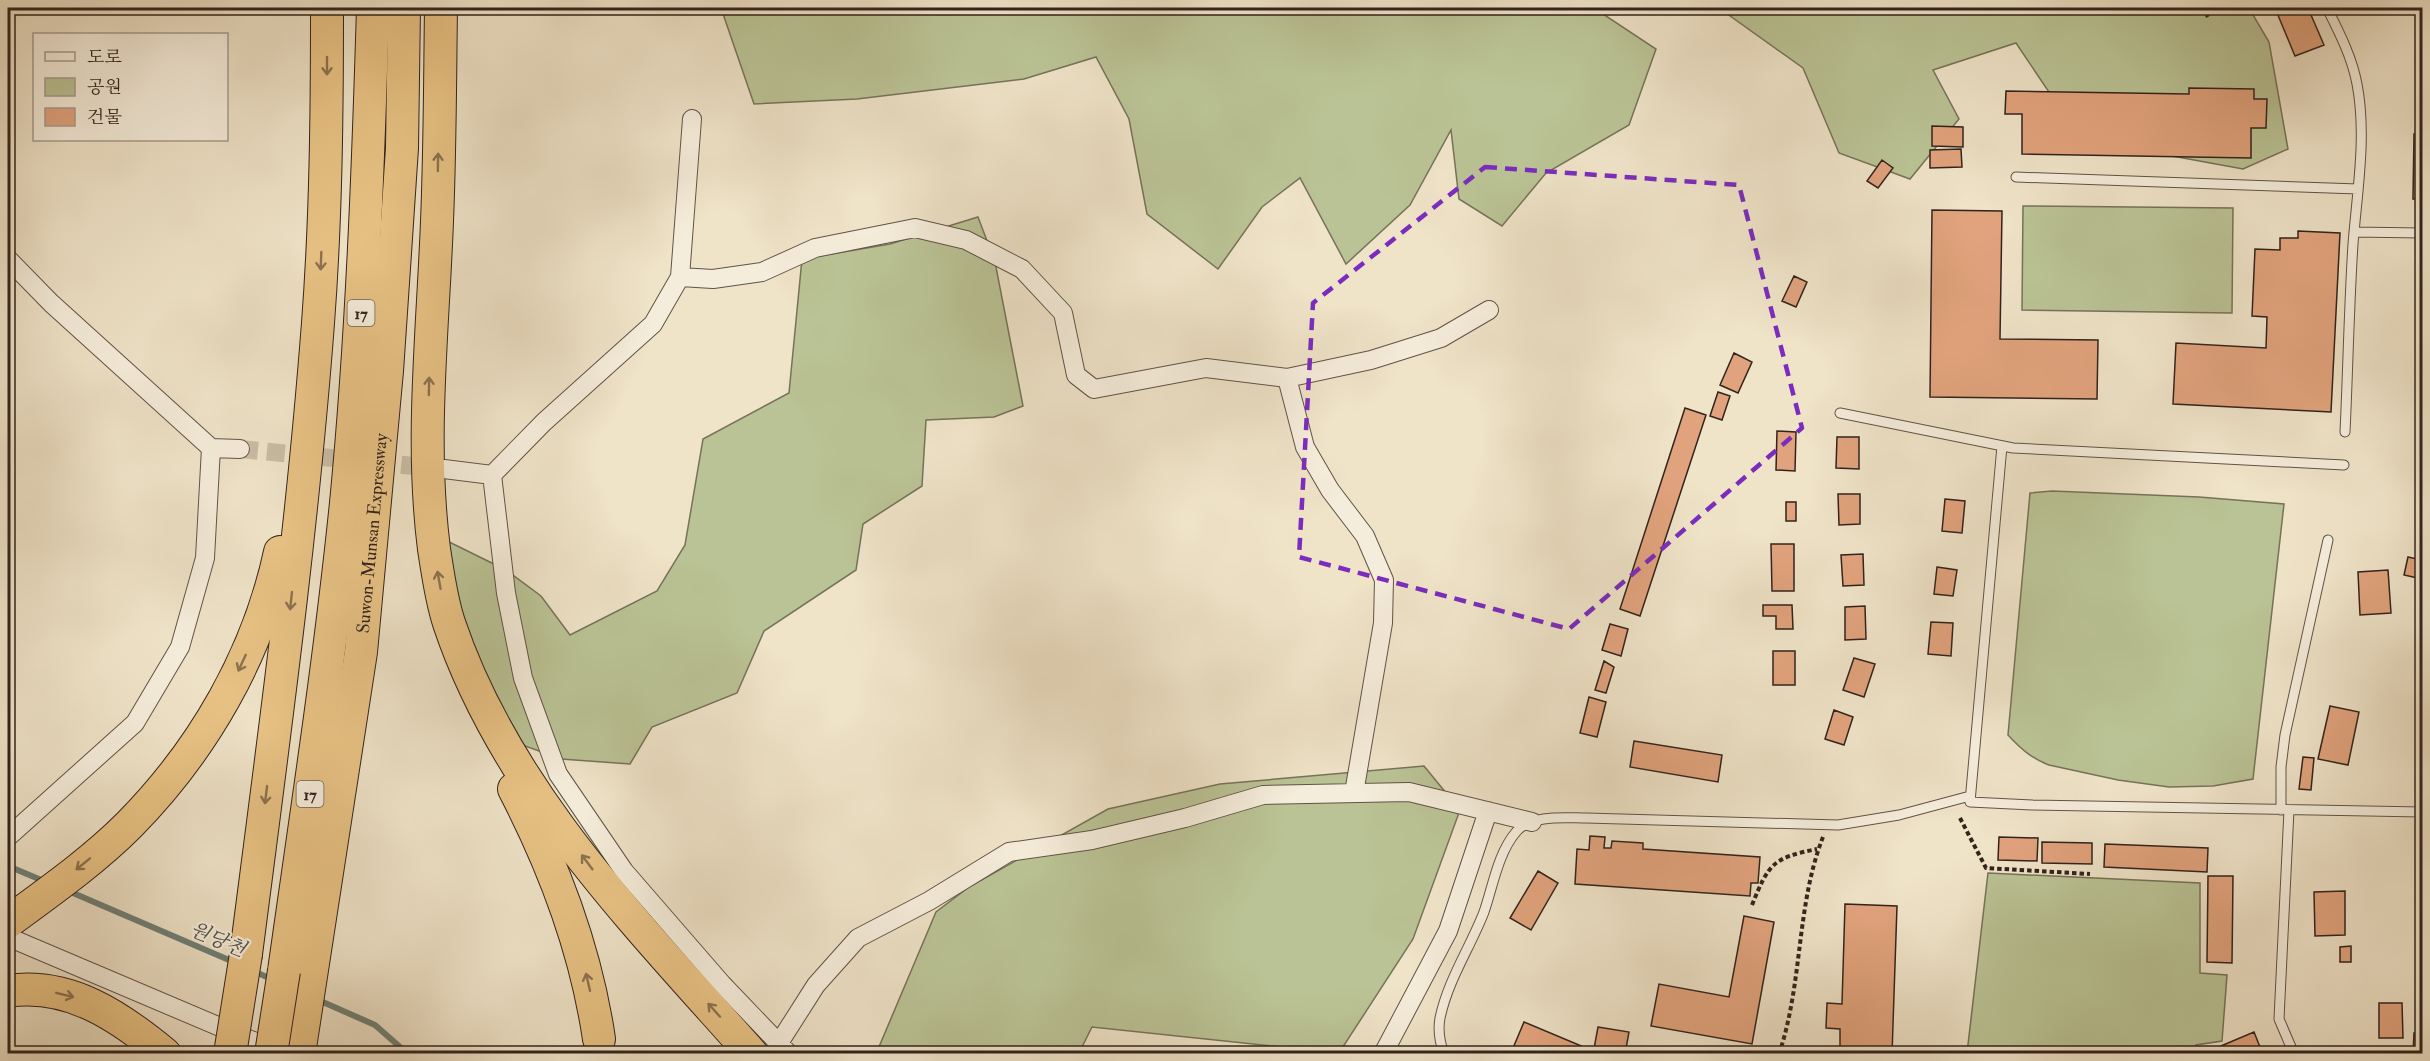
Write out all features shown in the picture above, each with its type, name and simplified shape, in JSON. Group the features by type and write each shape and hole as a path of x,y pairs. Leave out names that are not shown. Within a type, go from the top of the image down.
{"highway":[{"path":"230,1053 246,954 288,622 318,320 327,99 327,8"},
{"name":"Suwon-Munsan Expressway","path":"299,1053 297,977 322,705 346,501 364,275 373,8"},
{"name":"Suwon-Munsan Expressway","path":"271,1053 297,977 362,641 392,300 402,148 404,8"},
{"path":"441,8 437,220 428,446 430,516 439,581 453,649 467,689 488,738 553,870 569,913 584,961 599,1039"},
{"path":"8,922 84,864 128,826 166,785 198,741 225,697 249,648 267,602 285,529 318,320"},
{"path":"448,620 479,696 502,741 547,810 595,872 774,1050"},
{"path":"8,991 40,990 66,995 93,1004 118,1017 165,1053"}],"street":[{"path":"492,475 544,422 653,324 680,277 692,119"},
{"path":"680,277 713,279 762,272 815,248 915,228 966,240 1022,269 1063,313 1076,375 1094,389 1206,368 1287,378 1371,360 1441,338 1489,310"},
{"path":"8,259 51,303 211,448 240,449"},
{"path":"1287,378 1305,447 1330,490 1365,536 1384,580 1383,623 1354,793"},
{"path":"9,836 135,723 180,647 205,558 211,448"},
{"path":"444,469 492,475"},
{"path":"492,475 506,593 523,678 558,774 624,871 722,984 774,1050 816,985 858,938 928,901 1009,852 1092,840 1185,818 1263,795 1409,792 1532,822"},
{"path":"1383,1053 1448,931 1488,811"},
{"path":"8,937 282,1053"}],"lane":[{"path":"2327,8 2349,54 2357,84 2360,111 2345,432"},
{"path":"2016,177 2358,189"},
{"path":"2354,232 2422,233"},
{"path":"1840,413 2002,446 2040,450 2344,465"},
{"path":"2002,446 1970,802 2422,812"},
{"path":"2294,1053 2279,1018 2285,810 2280,777 2284,735 2328,540"},
{"path":"1444,1053 1441,1044 1440,1020 1447,992 1483,913 1503,857 1517,831 1532,822 1554,818 1586,818 1827,825 1899,815 1970,796"}],"path":[{"path":"2203,8 2208,17"},
{"path":"1960,818 1986,868 2090,874"},
{"path":"1779,1053 1791,1005 1811,869 1827,825"},
{"path":"1752,905 1768,871 1778,861 1789,855 1818,849"}],"highlighted area":[{"path":"1485,167 1739,185 1802,428 1569,629 1299,557 1313,303"}],"green space":[{"path":"721,8 1594,8 1656,49 1629,125 1546,173 1502,226 1459,199 1451,130 1410,205 1346,264 1300,178 1262,207 1218,269 1147,214 1129,119 1096,57 1024,79 857,99 754,104"},
{"path":"1719,8 2249,8 2269,42 2288,149 2243,169 2134,149 2057,104 2016,43 1933,70 1959,119 1910,179 1839,153 1803,68"},
{"path":"2023,206 2233,208 2232,313 2022,310"},
{"path":"978,217 995,262 1023,406 994,417 926,420 922,486 863,524 856,570 764,631 737,693 652,727 630,764 561,759 514,742 479,674 429,532 506,570 541,596 570,635 657,591 685,545 703,439 789,393 802,259 890,244"},
{"path":"2052,491 2199,497 2284,504 2253,779 2213,786 2169,787 2118,780 2049,765 2027,753 2008,735 2030,493"},
{"path":"1424,766 1460,810 1413,939 1339,1053 1092,1027 1079,1053 876,1054 936,912 969,887 1108,809 1220,784"},
{"path":"1988,873 2200,883 2200,973 2227,975 2222,1041 2196,1045 2197,1053 1967,1053"}],"building":[{"path":"2275,8 2308,8 2324,45 2295,56"},
{"path":"2189,88 2254,89 2254,99 2267,99 2266,128 2251,128 2251,158 2022,154 2022,114 2005,114 2006,91 2189,94"},
{"path":"1932,126 1963,127 1963,147 1932,146"},
{"path":"2414,134 2422,134 2422,199 2413,199"},
{"path":"1961,149 1962,167 1930,168 1930,150"},
{"path":"1882,160 1893,168 1878,188 1867,181"},
{"path":"1932,210 2002,211 2000,339 2098,340 2097,399 1930,397"},
{"path":"2298,231 2340,233 2331,412 2173,404 2176,343 2266,348 2267,317 2252,316 2255,249 2280,250 2280,238 2298,238"},
{"path":"1794,276 1807,282 1796,307 1782,301"},
{"path":"1734,353 1752,362 1738,393 1720,385"},
{"path":"1718,392 1730,396 1722,420 1710,416"},
{"path":"1685,408 1706,415 1640,616 1620,609"},
{"path":"1777,431 1796,432 1795,471 1776,470"},
{"path":"1837,437 1859,437 1859,469 1836,468"},
{"path":"1838,494 1860,494 1860,524 1839,525"},
{"path":"1945,499 1965,501 1962,533 1942,531"},
{"path":"1786,502 1796,502 1796,521 1786,521"},
{"path":"1771,544 1794,544 1794,591 1772,591"},
{"path":"1863,554 1864,585 1843,586 1841,555"},
{"path":"2408,557 2422,560 2422,579 2404,575"},
{"path":"1937,567 1957,570 1953,596 1934,594"},
{"path":"2388,570 2391,613 2360,615 2358,572"},
{"path":"1763,605 1792,605 1793,629 1776,629 1776,616 1763,616"},
{"path":"1865,606 1866,639 1845,640 1845,607"},
{"path":"1931,622 1953,623 1951,656 1928,654"},
{"path":"1610,624 1628,629 1621,656 1602,650"},
{"path":"1773,651 1795,651 1795,685 1773,685"},
{"path":"1854,658 1875,664 1864,697 1843,690"},
{"path":"1604,661 1614,667 1606,693 1595,690"},
{"path":"1589,697 1606,702 1597,737 1580,733"},
{"path":"2330,706 2359,712 2348,765 2318,759"},
{"path":"1834,710 1853,717 1844,745 1825,739"},
{"path":"1634,741 1722,755 1718,782 1630,767"},
{"path":"2303,757 2314,758 2311,790 2299,789"},
{"path":"1590,836 1605,837 1604,848 1611,848 1612,841 1643,843 1643,849 1760,857 1758,883 1751,883 1750,896 1575,884 1577,849 1589,850"},
{"path":"1999,837 2038,838 2037,861 1998,860"},
{"path":"2042,842 2092,843 2092,864 2042,863"},
{"path":"2105,844 2208,848 2207,872 2104,867"},
{"path":"1538,871 1558,883 1531,930 1510,918"},
{"path":"2208,876 2233,876 2232,963 2207,962"},
{"path":"2345,891 2345,935 2315,936 2314,892"},
{"path":"1845,904 1897,906 1892,1054 1840,1054 1840,1029 1826,1028 1827,1003 1842,1004"},
{"path":"1744,916 1774,922 1752,1044 1651,1026 1659,984 1729,997"},
{"path":"2351,946 2351,962 2340,962 2340,947"},
{"path":"2379,1003 2402,1003 2403,1038 2379,1038"},
{"path":"1524,1022 1586,1048 1584,1054 1526,1054 1513,1048"},
{"path":"1598,1027 1629,1032 1625,1054 1593,1054"},
{"path":"2254,1032 2262,1052 2257,1054 2202,1054"},
{"path":"2414,1033 2422,1033 2422,1054 2413,1054"}],"waterway":[{"name":"원당천","path":"8,866 46,882"},
{"name":"원당천","path":"66,890 236,963"},
{"name":"원당천","path":"253,971 274,980"},
{"name":"원당천","path":"316,999 375,1025 408,1054"}],"tunnel":[{"path":"240,449 435,468"}]}
